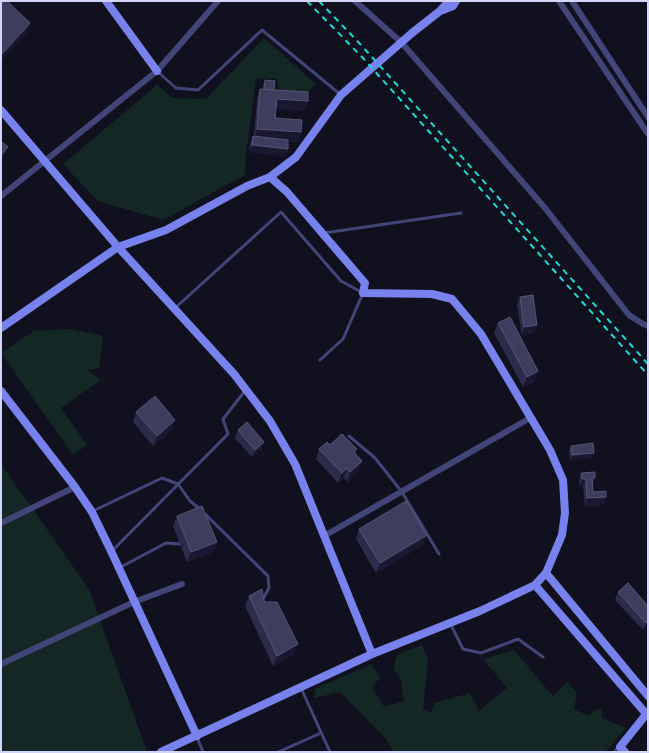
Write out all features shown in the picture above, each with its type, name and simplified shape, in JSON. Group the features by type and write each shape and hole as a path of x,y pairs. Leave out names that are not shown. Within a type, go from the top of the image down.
{"street":[{"path":"106,1 157,71"},
{"path":"1,196 157,71 218,1"},
{"path":"355,1 401,42 545,208 629,315 648,326"},
{"path":"1,328 118,247 166,230 247,186 270,177 296,157 341,94 445,4 453,6 456,1"},
{"path":"559,1 648,134"},
{"path":"572,1 648,117"},
{"path":"1,110 118,247 234,374 270,420 295,464 372,654"},
{"path":"161,752 372,654 480,611 535,585 546,573 562,535 565,513 563,480 550,450 482,334 452,299 432,294 363,293 365,283 287,192 270,177"},
{"path":"1,391 75,487 92,512 197,736"},
{"path":"324,536 530,418"},
{"path":"1,523 75,487"},
{"path":"546,573 648,696"},
{"path":"1,664 134,602 182,584"},
{"path":"535,585 647,714 620,750"}],"lane":[{"path":"157,71 176,88 198,90 262,30 341,94"},
{"path":"174,309 281,212 341,281 363,293 343,339 320,360"},
{"path":"323,234 461,213"},
{"path":"111,551 228,434 224,419 246,390"},
{"path":"349,436 375,458 402,492 439,554"},
{"path":"92,512 162,478 178,484 190,501 268,576 269,588 263,599 264,606"},
{"path":"119,568 166,543 180,544"},
{"path":"450,623 463,649 481,653 518,639 542,657"},
{"path":"300,687 330,752"},
{"path":"278,752 322,733"},
{"path":"197,736 203,752"}],"green space":[{"path":"264,38 316,84 305,95 279,94 277,79 256,78 245,162 245,175 163,220 98,201 63,164 157,85 172,98 206,99"},
{"path":"71,329 103,336 99,368 87,370 101,380 61,408 87,445 73,455 1,353 34,331"},
{"path":"1,464 89,589 147,752 1,752"},
{"path":"422,645 428,659 423,709 431,713 434,703 470,693 479,711 507,688 483,659 514,650 553,696 567,682 577,693 574,709 588,716 601,707 602,718 626,728 605,752 393,752 387,740 340,692 314,698 316,688 372,664 380,678 372,687 384,707 404,701 401,680 393,668 397,655"}],"building":[{"path":"1,1 7,1 30,23 1,55"},
{"path":"265,80 275,81 274,90 264,89"},
{"path":"260,89 308,92 308,101 277,99 275,118 302,120 301,132 257,129"},
{"path":"253,136 288,140 288,149 252,145"},
{"path":"1,141 8,147 1,155"},
{"path":"533,295 537,325 524,327 520,297"},
{"path":"510,317 538,371 527,377 498,323"},
{"path":"155,396 175,420 157,436 136,412"},
{"path":"247,422 264,442 255,450 238,430"},
{"path":"342,434 357,449 354,452 362,461 350,472 347,468 342,473 319,449 327,442 330,445"},
{"path":"593,443 594,453 572,455 571,446"},
{"path":"595,472 595,478 592,478 593,492 606,491 606,497 587,498 586,479 582,479 581,473"},
{"path":"406,501 427,535 380,563 359,529"},
{"path":"202,506 217,542 191,552 177,516"},
{"path":"628,583 648,606 648,621 646,623 618,592"},
{"path":"262,589 264,602 277,602 298,644 277,656 249,596"}],"railway":[{"path":"307,1 362,57 648,375"},
{"path":"319,1 362,46 648,364"}]}
